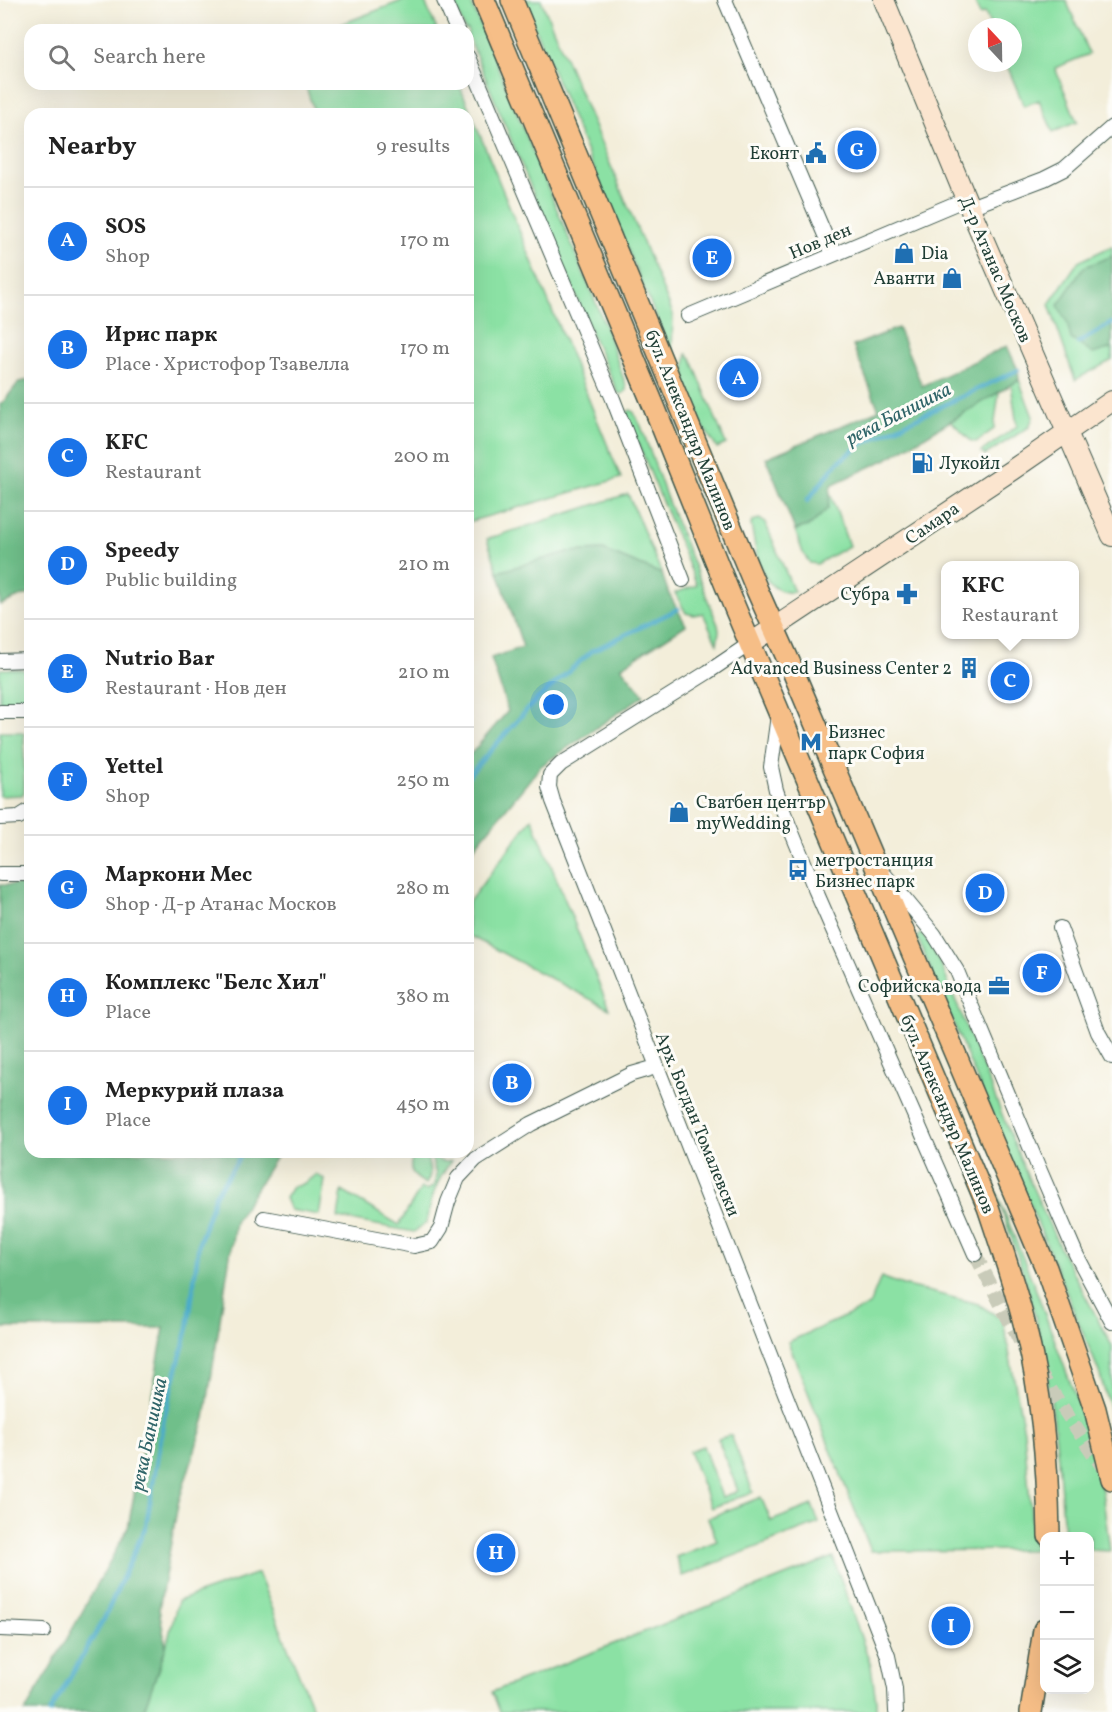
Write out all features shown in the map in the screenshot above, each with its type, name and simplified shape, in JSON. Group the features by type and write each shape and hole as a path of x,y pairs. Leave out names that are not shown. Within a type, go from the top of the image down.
{"main road":[{"name":"бул. Александър Малинов","path":"484,0 735,608 988,1207 1015,1285 1028,1337 1041,1416 1048,1487 1049,1532"},
{"name":"бул. Александър Малинов","path":"512,0 774,628 1046,1268 1095,1409 1112,1479"},
{"path":"1031,1712 1042,1640"}],"street":[{"path":"444,0 454,24"},
{"path":"725,0 833,254"},
{"name":"Д-р Атанас Москов","path":"884,0 968,203 1112,536"},
{"path":"474,71 613,399 683,580"},
{"name":"Нов ден","path":"688,316 833,254 1065,169 1112,127"},
{"name":"Самара","path":"751,643 1112,401"},
{"name":"Арх. Богдан Томалевски","path":"751,643 561,764 550,775 549,787 656,1067 786,1392 888,1656 895,1689 896,1712"},
{"path":"0,661 24,660"},
{"name":"бул. Александър Малинов","path":"778,710 771,767 781,805 975,1254"},
{"path":"0,712 24,712"},
{"path":"0,818 19,817 24,814"},
{"name":"бул. Александър Малинов","path":"872,859 934,934 957,971 1076,1254 1112,1322"},
{"path":"0,874 24,874"},
{"path":"1060,928 1098,1032 1112,1058"},
{"path":"264,1218 414,1245 432,1242 441,1228 458,1178 476,1158 531,1124 632,1074 656,1067"},
{"path":"0,1629 44,1631"}],"green space":[{"path":"404,0 424,0 434,24 342,24"},
{"path":"453,0 470,0 605,325 626,386 626,391 622,394 618,393 596,344 474,50 474,24 463,24"},
{"path":"523,0 541,0 673,314 672,355"},
{"path":"974,0 1066,0 1089,54 1055,68 1077,122 1053,132 1039,100 1024,106 1010,72 1022,72 1022,18 987,18 985,13 980,15"},
{"path":"307,90 461,90 469,108 313,108"},
{"path":"474,120 621,478 474,520"},
{"path":"1112,246 1112,360 1075,380 1049,304 1078,262"},
{"path":"1112,256 1112,348 1093,354 1071,339 1067,322 1058,305 1084,267"},
{"path":"898,328 922,386 1007,346 1018,370 1019,380 887,459 831,485 828,508 811,525 795,530 766,458 879,410 853,346"},
{"path":"687,354 691,358 726,444 717,448 703,427 688,392 685,367"},
{"path":"1019,380 1033,417 1029,427 985,455 981,452 1017,426 1011,384"},
{"path":"24,381 24,595 0,605 0,404 19,382"},
{"path":"999,392 994,429 976,442 971,441 951,421"},
{"path":"630,410 633,411 641,426 667,499 718,625 717,644 703,613 694,615 686,613 675,593 697,585 626,414"},
{"path":"830,493 849,546 817,564 810,563 803,553 795,530 811,525 828,508"},
{"path":"628,494 662,574 603,550 568,552 498,572 487,539"},
{"path":"759,519 765,522 794,592 782,591 773,586 761,569 751,524"},
{"path":"603,550 662,574 669,594 686,625 621,667 644,695 541,766 474,848 474,750 508,711 491,658 523,647 498,572 568,552"},
{"path":"0,669 24,670 24,701 0,702"},
{"path":"0,732 24,734 24,792 22,795 0,796"},
{"path":"532,818 609,1009 474,938 474,895"},
{"path":"24,884 24,1158 275,1158 235,1222 205,1418 178,1504 159,1609 166,1647 143,1712 25,1712 128,1528 164,1328 0,1328 0,885"},
{"path":"921,933 941,965 1026,1173 1060,1248 1112,1346 1112,1416 1099,1372 917,937"},
{"path":"413,1158 427,1158 430,1172 426,1184 414,1174 411,1162"},
{"path":"431,1158 444,1162 451,1161 435,1190 427,1222 414,1232 338,1218 342,1191 399,1225 421,1188 428,1190 435,1184 436,1174"},
{"path":"316,1174 325,1180 319,1215 290,1210 285,1198 292,1187 305,1183"},
{"path":"991,1179 1036,1290 1079,1406 1102,1491 1110,1551 1094,1550 1094,1532 1064,1532 1057,1445 1049,1385 1026,1281"},
{"path":"881,1277 903,1285 978,1304 1003,1320 1024,1431 1034,1550 871,1551 788,1342 869,1306"},
{"path":"731,1435 753,1492 711,1508 689,1451 703,1446 722,1497 738,1491 718,1439"},
{"path":"761,1497 771,1521 812,1505 819,1523 682,1576 676,1557 717,1541 708,1518"},
{"path":"833,1557 871,1666 876,1712 500,1712 492,1692"},
{"path":"258,1573 314,1712 143,1712 166,1647 178,1601"}],"waterway":[{"name":"река Банишка","path":"1078,343 1112,323"},
{"name":"река Банишка","path":"807,501 837,463 860,445 1018,370"},
{"name":"река Банишка","path":"474,769 533,703 592,651 678,609"},
{"name":"река Банишка","path":"50,1712 104,1619 146,1526 164,1417 188,1328 199,1243 215,1195 239,1158"}],"tunnel":[{"path":"975,1254 1025,1351"},
{"path":"1039,1372 1107,1473"}],"place":[{"name":"Маркони Мес","path":"857,150"},
{"name":"Еконт","path":"816,153"},
{"name":"Dia","path":"904,253"},
{"name":"Nutrio Bar","path":"712,258"},
{"name":"Аванти","path":"952,278"},
{"name":"SOS","path":"739,378"},
{"name":"Лукойл","path":"922,463"},
{"name":"Субра","path":"907,594"},
{"name":"Advanced Business Center 2","path":"969,668"},
{"name":"KFC","path":"1010,681"},
{"name":"Бизнес парк София","path":"811,742"},
{"name":"Сватбен център myWedding","path":"679,812"},
{"name":"метростанция Бизнес парк","path":"798,870"},
{"name":"Speedy","path":"985,893"},
{"name":"Yettel","path":"1042,973"},
{"name":"Софийска вода","path":"999,986"},
{"name":"Ирис парк","path":"512,1083"},
{"name":"Комплекс \"Белс Хил\"","path":"496,1553"},
{"name":"Меркурий плаза","path":"951,1626"}]}
